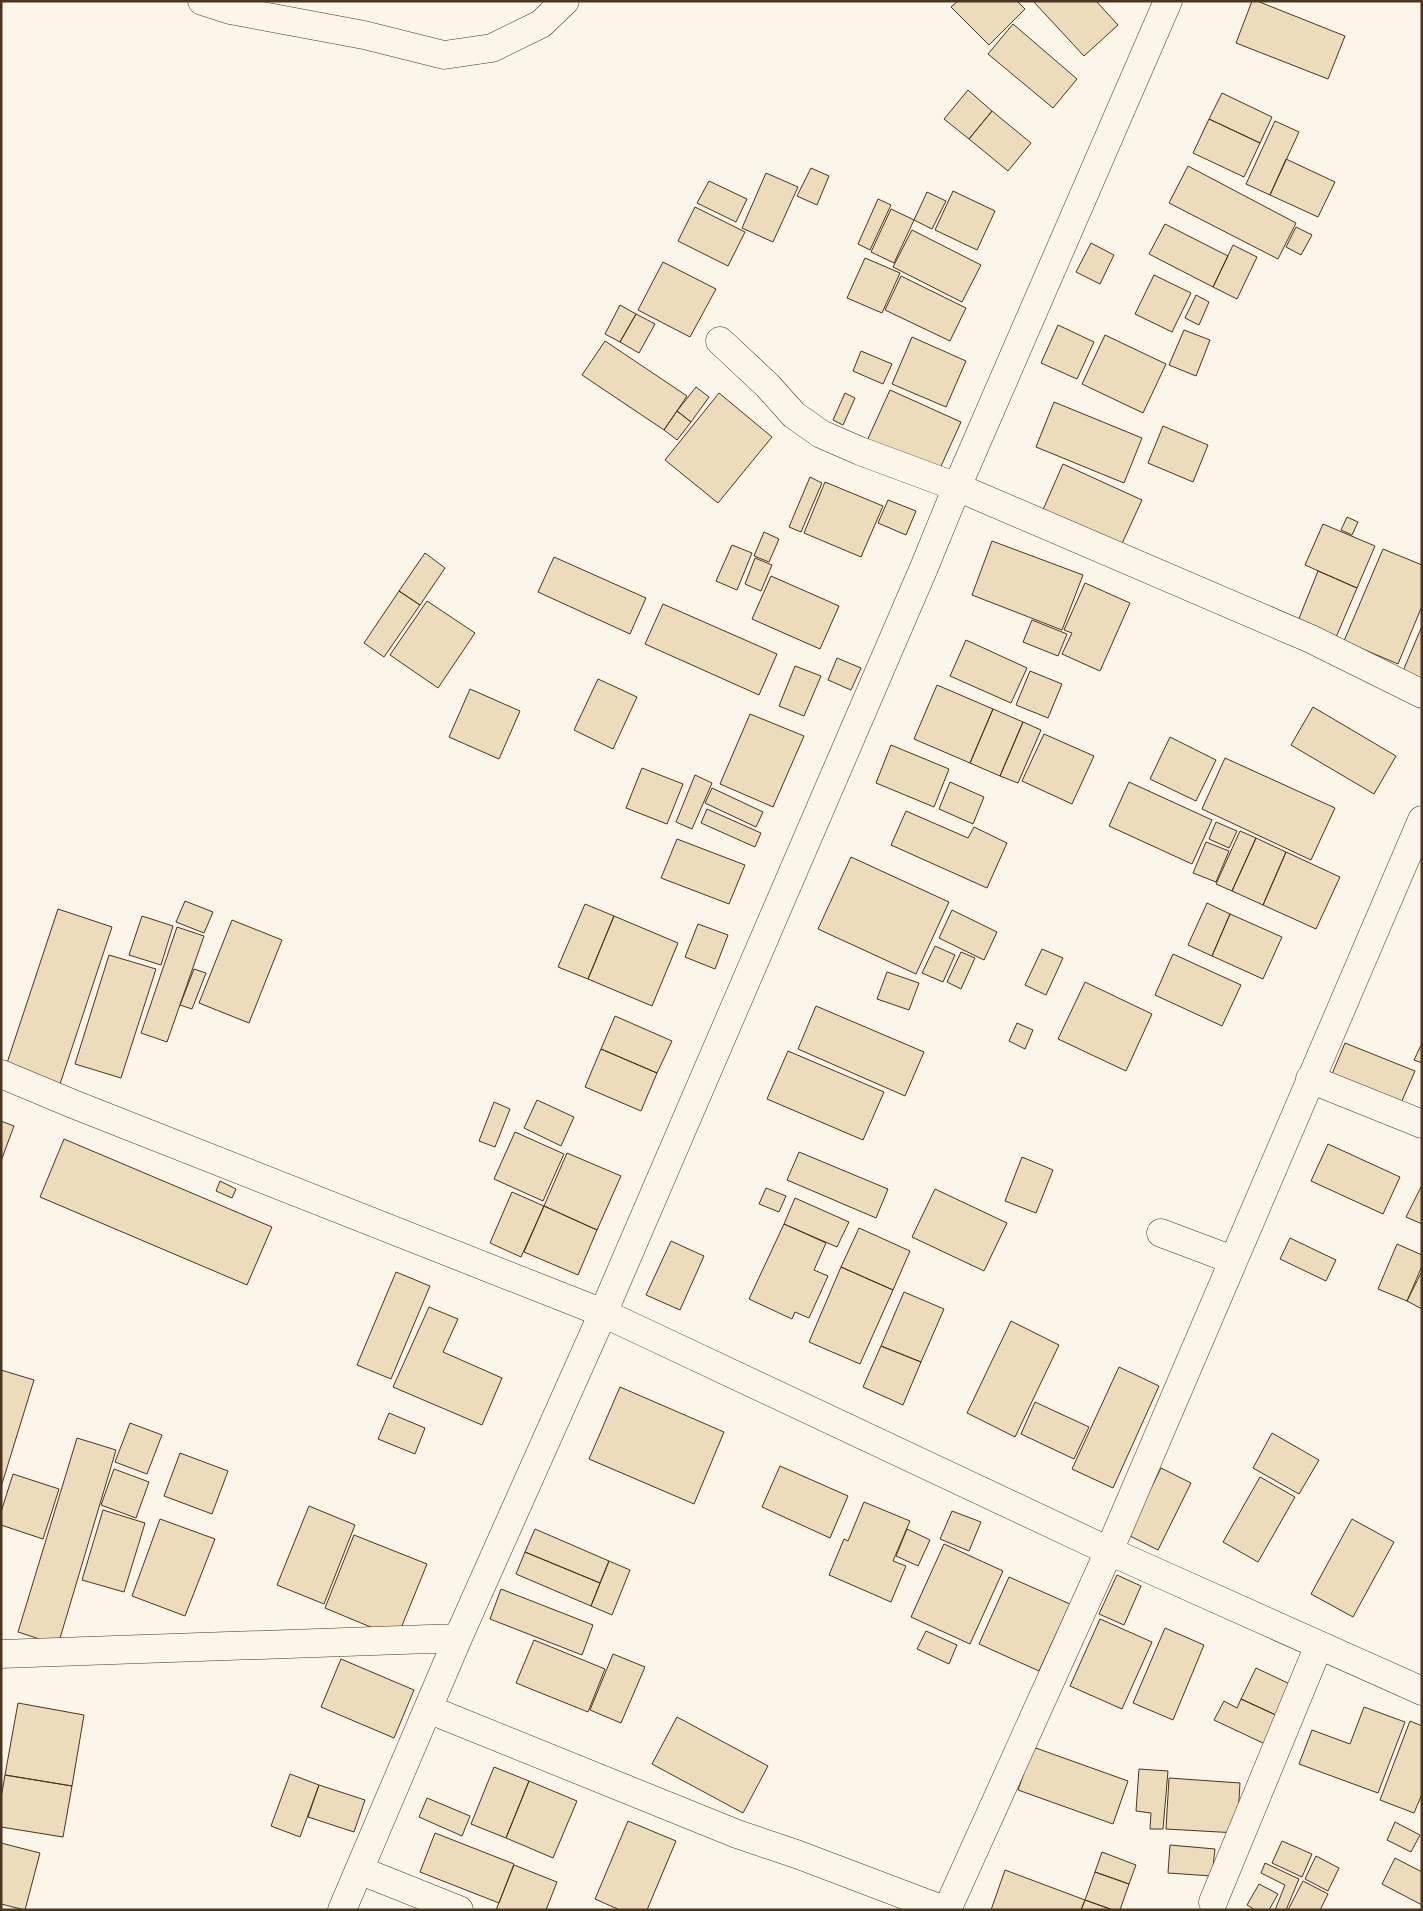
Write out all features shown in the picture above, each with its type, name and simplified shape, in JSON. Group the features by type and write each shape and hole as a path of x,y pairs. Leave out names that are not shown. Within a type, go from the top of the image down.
{"street":[{"path":"202,1 230,10 364,35 444,55 492,48 542,24 565,1"},
{"path":"342,1910 458,1638 603,1313 920,579 957,487 1168,1"},
{"path":"720,341 767,385 794,415 821,434 860,452 957,487 1311,639 1422,694"},
{"path":"428,1709 737,1834 946,1910 1108,1551 1422,820"},
{"path":"1,1074 603,1313 1108,1551 1422,1691"},
{"path":"1310,1079 1422,1124"},
{"path":"1161,1234 1233,1260"},
{"path":"1,1654 458,1638"},
{"path":"1213,1902 1319,1645"},
{"path":"359,1870 459,1910"}],"building":[{"path":"958,1 1017,1 1025,9 989,45 951,7"},
{"path":"1033,1 1096,1 1118,25 1084,56"},
{"path":"1252,1 1257,1 1345,36 1328,79 1236,43"},
{"path":"1013,24 1077,79 1053,108 988,54"},
{"path":"968,90 992,111 969,139 944,119"},
{"path":"1222,93 1272,117 1260,143 1209,119"},
{"path":"992,111 1031,143 1008,171 969,139"},
{"path":"1209,119 1260,143 1244,177 1193,153"},
{"path":"1275,121 1299,132 1270,195 1246,184"},
{"path":"1286,159 1335,182 1318,217 1270,195"},
{"path":"1188,166 1296,223 1278,259 1169,203"},
{"path":"811,168 829,176 817,205 797,196"},
{"path":"766,173 798,187 773,242 742,228"},
{"path":"709,181 747,199 736,222 697,203"},
{"path":"953,191 995,211 977,250 935,230"},
{"path":"927,192 946,201 932,229 914,220"},
{"path":"878,199 891,205 870,250 858,244"},
{"path":"695,207 745,232 728,266 678,241"},
{"path":"891,209 914,220 894,263 871,252"},
{"path":"1165,224 1228,256 1213,287 1149,254"},
{"path":"1296,227 1312,235 1301,255 1286,247"},
{"path":"912,230 981,265 962,302 893,267"},
{"path":"1091,243 1114,255 1100,284 1076,272"},
{"path":"1233,245 1257,257 1237,299 1213,287"},
{"path":"865,258 900,273 882,313 847,298"},
{"path":"663,262 716,289 690,337 638,310"},
{"path":"1154,275 1191,293 1172,332 1135,314"},
{"path":"901,276 966,308 950,341 885,310"},
{"path":"1196,295 1209,302 1199,325 1185,318"},
{"path":"620,305 636,314 620,342 605,334"},
{"path":"636,314 655,324 639,353 620,342"},
{"path":"1058,325 1094,342 1077,379 1041,363"},
{"path":"1184,330 1210,340 1196,376 1169,365"},
{"path":"1105,335 1166,364 1143,413 1082,384"},
{"path":"912,337 966,361 946,407 892,384"},
{"path":"605,341 687,396 664,430 582,375"},
{"path":"861,351 892,364 883,384 853,371"},
{"path":"696,387 709,397 691,422 677,411"},
{"path":"890,390 961,422 937,475 866,443"},
{"path":"719,393 772,437 718,503 665,460"},
{"path":"845,393 855,398 843,425 833,420"},
{"path":"1054,402 1142,438 1124,483 1036,447"},
{"path":"677,411 691,422 677,440 664,430"},
{"path":"1163,426 1208,445 1193,482 1148,463"},
{"path":"1063,464 1142,500 1120,548 1042,512"},
{"path":"810,477 822,483 801,532 789,527"},
{"path":"825,482 883,506 861,557 804,533"},
{"path":"888,500 916,511 906,535 878,523"},
{"path":"1347,517 1358,522 1352,535 1341,530"},
{"path":"1323,524 1375,546 1357,588 1305,565"},
{"path":"764,532 779,539 769,562 754,556"},
{"path":"992,541 1083,575 1062,630 972,595"},
{"path":"732,545 752,553 737,590 716,581"},
{"path":"1383,549 1422,565 1422,606 1398,664 1344,641"},
{"path":"425,553 445,568 420,605 399,591"},
{"path":"554,557 646,598 630,634 538,592"},
{"path":"755,558 772,565 761,591 745,584"},
{"path":"1318,571 1357,588 1334,642 1296,626"},
{"path":"771,576 839,606 820,649 752,619"},
{"path":"1085,583 1130,603 1100,671 1062,654 1072,633 1064,630"},
{"path":"399,591 420,605 384,657 364,643"},
{"path":"427,601 475,633 438,688 390,655"},
{"path":"663,604 777,654 759,695 645,644"},
{"path":"1032,620 1067,634 1058,656 1023,642"},
{"path":"1422,626 1422,679 1403,671"},
{"path":"966,640 1027,668 1011,703 950,676"},
{"path":"837,658 861,668 851,690 828,680"},
{"path":"795,666 821,676 804,716 779,706"},
{"path":"1030,671 1062,684 1048,718 1016,705"},
{"path":"598,679 637,697 613,749 574,730"},
{"path":"937,685 993,709 970,763 914,739"},
{"path":"470,689 520,711 499,759 449,737"},
{"path":"1313,707 1396,756 1374,794 1291,745"},
{"path":"993,709 1023,722 1000,776 970,763"},
{"path":"750,714 804,736 773,807 720,784"},
{"path":"1023,722 1041,730 1018,783 1000,776"},
{"path":"1044,734 1094,756 1072,804 1022,781"},
{"path":"1170,737 1216,760 1196,801 1150,779"},
{"path":"891,745 949,769 934,807 876,783"},
{"path":"1225,758 1335,808 1311,860 1202,809"},
{"path":"642,768 683,784 667,824 626,808"},
{"path":"695,775 712,783 692,829 676,822"},
{"path":"950,782 984,797 973,824 939,809"},
{"path":"1129,782 1212,820 1192,864 1109,826"},
{"path":"712,788 763,812 756,827 705,803"},
{"path":"707,809 761,833 755,847 701,823"},
{"path":"906,811 968,838 974,827 1007,843 987,888 891,845"},
{"path":"1216,822 1237,831 1229,848 1209,839"},
{"path":"1240,831 1256,838 1232,891 1216,884"},
{"path":"1256,838 1286,852 1263,905 1232,891"},
{"path":"677,839 745,865 729,904 661,878"},
{"path":"1206,842 1229,851 1216,882 1193,873"},
{"path":"1286,852 1340,877 1316,929 1263,905"},
{"path":"851,857 949,902 916,974 818,929"},
{"path":"185,901 213,912 204,933 176,922"},
{"path":"1207,903 1230,914 1212,956 1188,945"},
{"path":"585,904 614,916 588,979 558,967"},
{"path":"58,909 112,927 60,1084 6,1066"},
{"path":"952,910 997,932 984,960 939,938"},
{"path":"1230,914 1282,937 1263,979 1212,956"},
{"path":"142,916 173,926 161,965 129,955"},
{"path":"614,916 678,943 652,1006 588,979"},
{"path":"232,920 282,940 249,1023 199,1003"},
{"path":"698,924 728,935 715,969 685,957"},
{"path":"177,927 204,936 167,1042 141,1033"},
{"path":"935,946 955,955 943,982 922,973"},
{"path":"1042,949 1063,958 1046,995 1025,985"},
{"path":"961,952 975,958 961,989 947,982"},
{"path":"1173,954 1241,985 1222,1026 1155,995"},
{"path":"109,955 156,969 121,1078 75,1064"},
{"path":"194,969 206,973 192,1009 180,1005"},
{"path":"887,972 919,983 909,1010 877,999"},
{"path":"1085,982 1152,1014 1126,1071 1058,1039"},
{"path":"816,1006 924,1052 905,1096 798,1049"},
{"path":"615,1016 672,1041 657,1073 601,1049"},
{"path":"1017,1023 1033,1030 1025,1049 1009,1041"},
{"path":"1345,1043 1415,1071 1401,1103 1332,1074"},
{"path":"1422,1043 1422,1063 1414,1060"},
{"path":"601,1049 657,1073 641,1111 585,1087"},
{"path":"788,1051 884,1092 863,1140 767,1099"},
{"path":"537,1100 574,1117 561,1146 524,1128"},
{"path":"494,1102 510,1109 495,1147 479,1141"},
{"path":"1,1121 14,1126 1,1161"},
{"path":"515,1132 564,1154 543,1201 494,1179"},
{"path":"64,1139 272,1227 247,1285 40,1197"},
{"path":"1328,1144 1400,1177 1383,1214 1311,1181"},
{"path":"799,1152 888,1189 876,1218 787,1180"},
{"path":"567,1153 621,1176 597,1230 544,1206"},
{"path":"1022,1157 1053,1170 1036,1213 1005,1201"},
{"path":"220,1181 236,1189 232,1198 216,1191"},
{"path":"1422,1185 1422,1224 1406,1217"},
{"path":"766,1188 786,1196 779,1212 759,1204"},
{"path":"935,1189 1007,1223 984,1271 912,1237"},
{"path":"512,1192 544,1206 521,1257 490,1243"},
{"path":"795,1198 849,1222 837,1247 784,1224"},
{"path":"544,1206 597,1230 578,1275 524,1252"},
{"path":"784,1224 826,1243 814,1270 828,1276 809,1318 795,1312 792,1319 749,1299"},
{"path":"859,1228 910,1251 893,1290 841,1267"},
{"path":"1290,1238 1336,1260 1326,1281 1280,1259"},
{"path":"671,1241 704,1256 680,1310 646,1295"},
{"path":"1397,1244 1422,1255 1422,1266 1407,1301 1378,1289"},
{"path":"841,1267 893,1290 860,1364 809,1342"},
{"path":"1422,1271 1422,1309 1407,1301"},
{"path":"396,1272 430,1286 391,1379 357,1365"},
{"path":"904,1292 944,1309 921,1362 881,1346"},
{"path":"429,1307 458,1319 443,1352 502,1378 482,1425 393,1387"},
{"path":"1011,1321 1059,1345 1015,1437 967,1413"},
{"path":"881,1346 921,1362 903,1405 863,1387"},
{"path":"1119,1367 1159,1386 1113,1488 1072,1469"},
{"path":"1,1370 34,1380 1,1487"},
{"path":"620,1387 724,1432 694,1504 589,1459"},
{"path":"1035,1402 1089,1427 1074,1459 1021,1434"},
{"path":"389,1413 425,1428 415,1454 378,1439"},
{"path":"130,1423 162,1435 147,1474 115,1462"},
{"path":"1272,1433 1319,1460 1299,1494 1253,1468"},
{"path":"77,1438 116,1450 58,1645 18,1632"},
{"path":"180,1453 228,1471 212,1514 164,1496"},
{"path":"780,1466 848,1496 830,1538 762,1507"},
{"path":"1161,1468 1191,1483 1158,1550 1128,1535"},
{"path":"114,1469 149,1482 136,1518 101,1505"},
{"path":"13,1474 59,1489 43,1539 1,1525 1,1512"},
{"path":"1260,1477 1295,1497 1258,1562 1223,1542"},
{"path":"864,1502 910,1521 893,1561 906,1566 891,1602 829,1575 844,1539 848,1541"},
{"path":"309,1506 355,1525 324,1604 277,1585"},
{"path":"103,1510 145,1523 124,1592 82,1580"},
{"path":"952,1511 981,1522 969,1551 940,1539"},
{"path":"160,1519 215,1539 185,1616 132,1596"},
{"path":"1352,1519 1394,1542 1353,1617 1311,1594"},
{"path":"535,1529 609,1561 600,1583 525,1552"},
{"path":"907,1529 930,1540 918,1566 896,1556"},
{"path":"354,1535 427,1564 397,1638 325,1608"},
{"path":"944,1544 1003,1571 970,1644 911,1617"},
{"path":"525,1552 600,1583 591,1606 516,1574"},
{"path":"609,1561 630,1570 612,1615 591,1606"},
{"path":"1117,1575 1141,1586 1124,1625 1099,1614"},
{"path":"1009,1577 1070,1604 1039,1671 979,1644"},
{"path":"501,1589 593,1625 582,1655 490,1619"},
{"path":"1100,1619 1152,1642 1122,1709 1070,1686"},
{"path":"1165,1628 1204,1645 1173,1720 1133,1703"},
{"path":"926,1631 957,1645 949,1664 917,1649"},
{"path":"534,1640 605,1669 588,1712 516,1683"},
{"path":"613,1654 645,1667 621,1723 590,1710"},
{"path":"341,1659 414,1690 394,1738 321,1707"},
{"path":"1256,1668 1292,1685 1278,1716 1241,1699"},
{"path":"1241,1699 1278,1716 1265,1744 1214,1720 1224,1701 1237,1708"},
{"path":"18,1703 84,1715 72,1786 5,1775"},
{"path":"1364,1707 1405,1722 1378,1793 1299,1764 1312,1730 1350,1744"},
{"path":"677,1717 768,1766 743,1813 652,1764"},
{"path":"1410,1721 1422,1726 1422,1794 1414,1813 1380,1800"},
{"path":"1033,1747 1128,1781 1113,1824 1018,1790"},
{"path":"494,1767 529,1781 506,1838 471,1824"},
{"path":"1139,1769 1168,1771 1163,1829 1150,1829 1151,1813 1136,1811"},
{"path":"290,1774 319,1785 300,1837 271,1826"},
{"path":"5,1775 72,1786 63,1837 1,1827 1,1798"},
{"path":"1169,1778 1240,1783 1237,1833 1166,1829"},
{"path":"529,1781 577,1801 553,1858 506,1838"},
{"path":"319,1785 365,1800 354,1832 308,1817"},
{"path":"427,1798 470,1816 462,1836 419,1817"},
{"path":"628,1821 676,1841 647,1910 620,1910 595,1899"},
{"path":"1395,1822 1420,1835 1411,1852 1387,1840"},
{"path":"435,1833 514,1864 499,1903 420,1872"},
{"path":"1282,1841 1312,1854 1302,1877 1272,1863"},
{"path":"1,1843 40,1853 25,1910 1,1904"},
{"path":"1170,1845 1215,1849 1212,1876 1168,1873"},
{"path":"1102,1852 1136,1865 1129,1884 1095,1872"},
{"path":"1316,1856 1339,1868 1328,1891 1305,1879"},
{"path":"1395,1858 1422,1872 1422,1905 1382,1884"},
{"path":"1265,1863 1299,1879 1286,1910 1275,1910 1285,1885 1261,1873"},
{"path":"514,1865 557,1882 546,1910 496,1910"},
{"path":"1005,1870 1085,1900 1081,1910 991,1910"},
{"path":"1095,1872 1129,1884 1120,1910 1113,1910 1085,1900"},
{"path":"1303,1881 1328,1894 1320,1910 1288,1910"},
{"path":"1259,1884 1278,1894 1269,1910 1255,1910 1247,1905"},
{"path":"1085,1900 1113,1910 1081,1910"}]}
